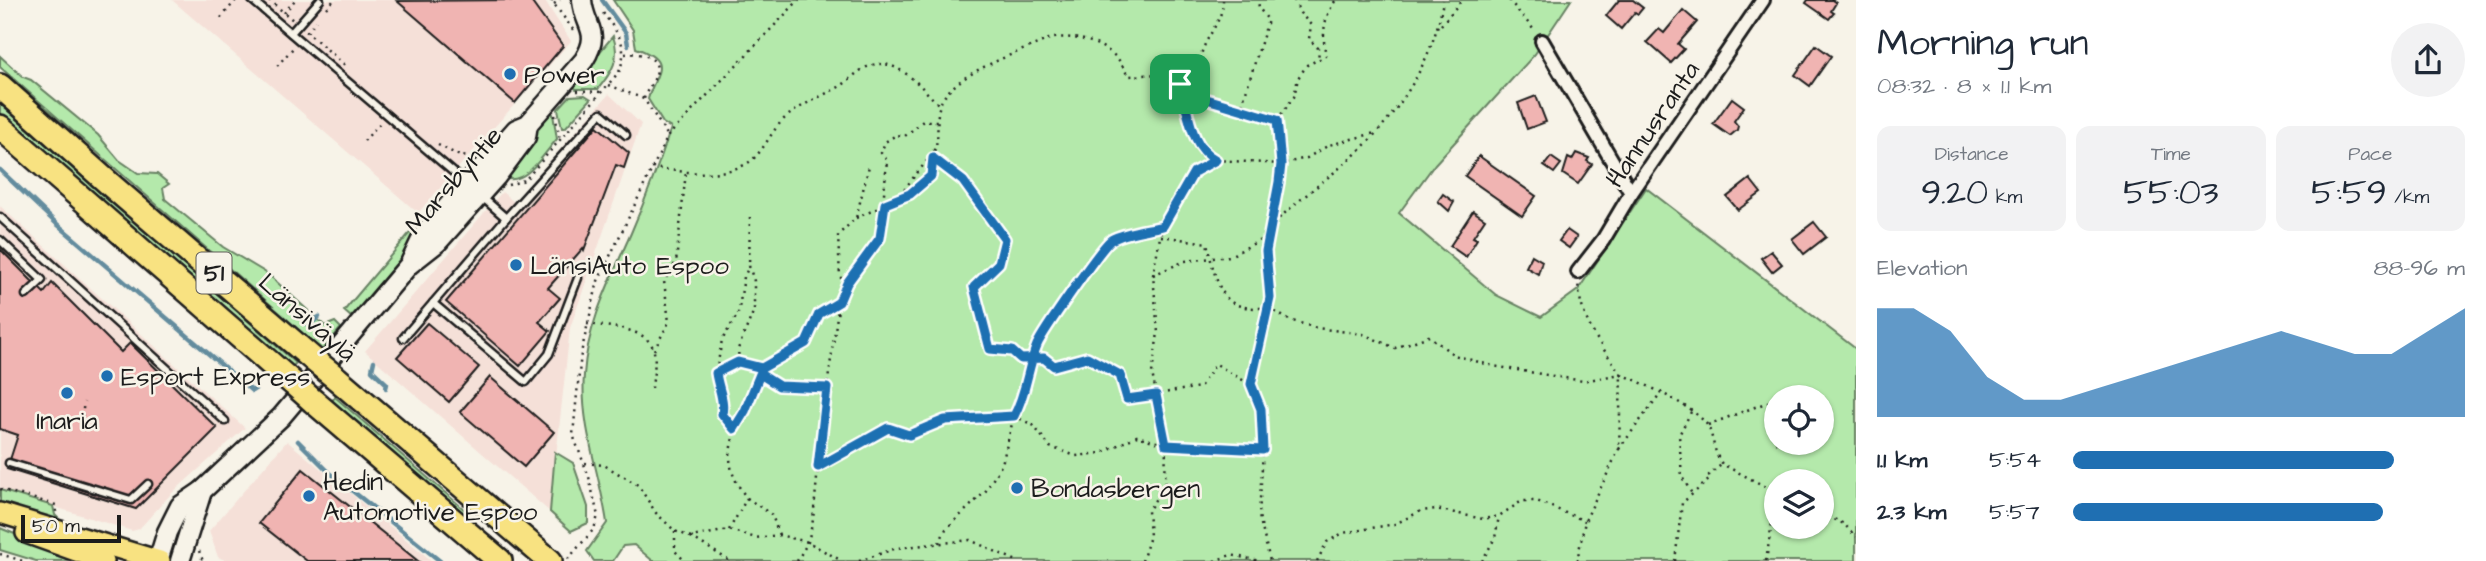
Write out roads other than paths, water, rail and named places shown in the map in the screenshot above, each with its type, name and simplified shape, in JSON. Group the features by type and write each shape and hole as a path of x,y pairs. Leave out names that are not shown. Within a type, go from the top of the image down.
{"highway":[{"name":"Länsiväylä","path":"0,86 314,360 550,561"},
{"name":"51","path":"2,130 500,561"}],"main road":[{"name":"Marsbyntie","path":"159,561 167,532 180,506 202,491 281,417 409,265 437,243 473,190 526,137 528,124 591,49 592,30 582,6 560,2"},
{"name":"Marsbyntie","path":"180,561 202,491"},
{"path":"0,513 159,561"},
{"path":"0,523 104,561"}],"street":[{"name":"Hannusranta","path":"1578,272 1603,240 1763,0"},
{"path":"1542,41 1632,193"}],"lane":[{"path":"252,0 506,218"},
{"path":"291,33 320,0"},
{"path":"402,338 601,113 626,135"},
{"path":"0,217 225,421"},
{"path":"0,240 42,280 26,295"},
{"path":"433,303 526,382 549,354 578,278"},
{"path":"9,463 131,500 148,484"}],"waterway":[{"path":"602,0 626,33 628,45"},
{"path":"0,170 57,224 252,391 255,389"},
{"path":"308,326 319,317"},
{"path":"374,361 372,370 387,384 386,388"},
{"path":"298,441 330,473 440,561"}],"place":[{"name":"Power","path":"510,74"},
{"name":"LänsiAuto Espoo","path":"516,265"},
{"name":"Esport Express","path":"107,376"},
{"name":"Inaria","path":"67,393"},
{"name":"Bondasbergen","path":"1017,488"},
{"name":"Hedin Automotive Espoo","path":"309,496"}]}
